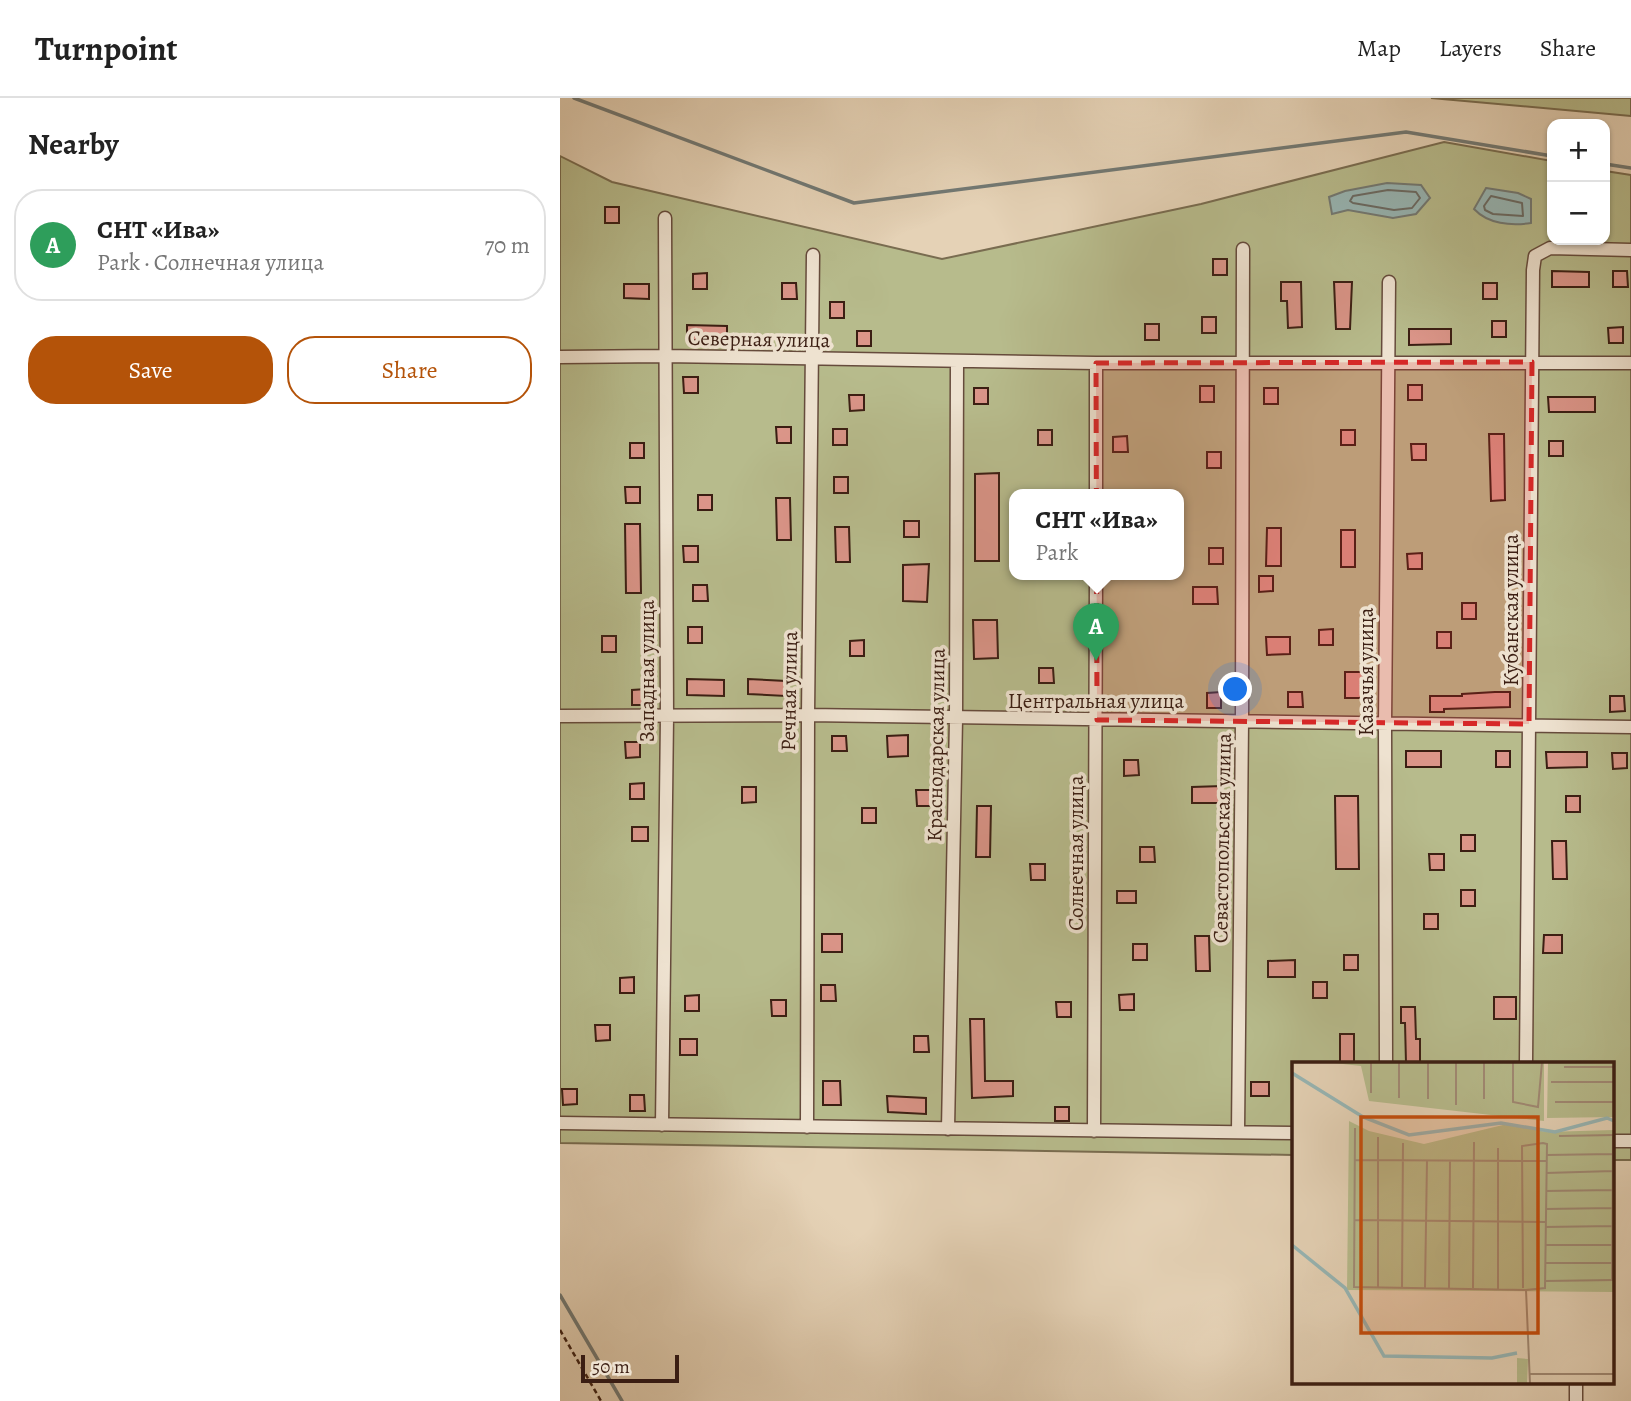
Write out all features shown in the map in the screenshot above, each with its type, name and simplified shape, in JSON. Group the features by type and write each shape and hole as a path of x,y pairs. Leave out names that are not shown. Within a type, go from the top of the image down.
{"street":[{"name":"Западная улица","path":"662,1125 667,717 665,218"},
{"name":"Кубанская улица","path":"1526,1062 1533,270 1535,256 1550,248 1631,250"},
{"name":"Севастопольская улица","path":"1238,1132 1243,249"},
{"name":"Речная улица","path":"807,1127 813,255"},
{"name":"Казачья улица","path":"1386,1062 1385,725 1389,282"},
{"name":"Северная улица","path":"560,357 664,356 1096,363 1631,363"},
{"name":"Краснодарская улица","path":"948,1129 956,719 957,362"},
{"path":"1096,363 1096,489"},
{"name":"Солнечная улица","path":"1094,1130 1096,580"},
{"name":"Центральная улица","path":"560,716 808,716 1631,727"},
{"path":"560,1123 1292,1133"}],"path":[{"path":"560,1330 601,1401"}],"highlighted area":[{"path":"1532,362 1529,724 1097,720 1096,363"}],"green space":[{"path":"1431,98 1631,98 1631,116"},
{"path":"1444,142 1547,160 1547,245 1610,245 1610,172 1631,175 1631,1160 1614,1160 1614,1062 1292,1062 1292,1155 560,1143 560,156 612,182 942,259 1201,204"}],"water":[{"path":"1387,183 1421,185 1430,198 1416,214 1393,218 1348,210 1332,214 1329,197"},
{"path":"1486,188 1518,193 1531,199 1531,223 1500,223 1480,214 1474,209"}],"building":[{"path":"605,207 619,207 619,223 605,223"},
{"path":"1213,259 1227,259 1227,275 1213,275"},
{"path":"1552,271 1589,272 1589,287 1552,287"},
{"path":"1613,271 1627,271 1628,287 1613,287"},
{"path":"707,273 707,289 693,289 693,274"},
{"path":"1281,282 1301,282 1302,327 1288,328 1287,301 1281,301"},
{"path":"1334,282 1352,282 1350,329 1336,329"},
{"path":"782,283 796,283 797,299 782,299"},
{"path":"1483,283 1497,283 1497,299 1483,299"},
{"path":"624,284 649,284 649,299 624,298"},
{"path":"830,302 844,302 844,318 830,318"},
{"path":"1202,317 1216,317 1216,333 1202,333"},
{"path":"1492,321 1506,321 1506,337 1492,337"},
{"path":"1145,324 1159,324 1159,340 1145,340"},
{"path":"687,325 727,326 727,341 687,340"},
{"path":"1623,327 1623,343 1609,343 1608,328"},
{"path":"1409,329 1451,329 1451,344 1409,345"},
{"path":"857,331 871,331 871,346 857,346"},
{"path":"683,377 698,377 698,393 684,393"},
{"path":"1408,385 1422,385 1422,400 1408,400"},
{"path":"1200,386 1214,386 1214,402 1200,402"},
{"path":"974,388 988,388 988,404 974,404"},
{"path":"1264,388 1278,388 1278,404 1264,404"},
{"path":"849,395 864,395 864,410 850,411"},
{"path":"1548,397 1595,397 1595,412 1549,412"},
{"path":"776,427 791,427 791,443 777,443"},
{"path":"833,429 847,429 847,445 833,445"},
{"path":"1038,430 1052,430 1052,445 1038,445"},
{"path":"1341,430 1355,430 1355,445 1341,445"},
{"path":"1489,434 1504,434 1505,500 1491,501"},
{"path":"1127,436 1128,452 1113,452 1113,437"},
{"path":"1549,441 1563,441 1563,456 1549,456"},
{"path":"630,443 644,443 644,458 630,458"},
{"path":"1411,444 1426,444 1426,460 1412,460"},
{"path":"1207,452 1221,452 1221,468 1207,468"},
{"path":"999,473 999,561 975,561 975,474"},
{"path":"834,477 848,477 848,493 834,493"},
{"path":"625,487 640,487 640,503 626,503"},
{"path":"698,495 712,495 712,510 698,510"},
{"path":"776,498 790,498 791,540 777,540"},
{"path":"904,521 919,521 919,537 904,537"},
{"path":"625,524 640,524 641,593 626,593"},
{"path":"835,527 849,527 850,562 836,562"},
{"path":"1267,528 1281,528 1281,566 1266,566"},
{"path":"1341,530 1355,530 1355,567 1341,567"},
{"path":"683,546 698,546 698,562 684,562"},
{"path":"1209,548 1223,548 1223,564 1209,564"},
{"path":"1422,553 1422,569 1408,569 1407,554"},
{"path":"929,564 927,602 903,601 903,565"},
{"path":"1259,576 1273,576 1273,591 1259,592"},
{"path":"693,585 707,585 708,601 693,601"},
{"path":"1193,587 1217,587 1218,604 1193,604"},
{"path":"1462,603 1476,603 1476,619 1462,619"},
{"path":"973,620 997,620 998,658 974,659"},
{"path":"688,627 702,627 702,643 688,643"},
{"path":"1333,629 1333,645 1319,645 1319,630"},
{"path":"1437,632 1451,632 1451,648 1437,648"},
{"path":"602,636 616,636 616,652 602,652"},
{"path":"1266,637 1290,637 1290,654 1267,655"},
{"path":"864,640 864,656 850,656 850,641"},
{"path":"1039,668 1053,668 1054,683 1039,683"},
{"path":"1345,672 1363,672 1362,698 1345,698"},
{"path":"687,679 724,680 724,696 687,695"},
{"path":"748,679 786,681 786,696 748,694"},
{"path":"646,689 646,705 632,705 632,690"},
{"path":"1221,692 1221,708 1207,708 1207,693"},
{"path":"1288,692 1302,692 1303,707 1288,707"},
{"path":"1510,692 1510,707 1444,709 1444,712 1430,712 1430,696"},
{"path":"1610,696 1624,696 1625,711 1610,712"},
{"path":"908,735 908,756 888,757 887,736"},
{"path":"832,736 846,736 847,751 832,751"},
{"path":"625,742 640,742 640,757 626,758"},
{"path":"1406,751 1441,751 1441,767 1406,767"},
{"path":"1496,751 1510,751 1510,767 1496,767"},
{"path":"1546,752 1587,752 1587,767 1547,768"},
{"path":"1612,753 1627,753 1627,768 1613,769"},
{"path":"1124,760 1138,760 1139,775 1124,776"},
{"path":"644,783 644,799 630,799 630,784"},
{"path":"1222,786 1222,803 1192,803 1192,787"},
{"path":"742,787 756,787 756,802 742,803"},
{"path":"916,790 931,790 931,806 917,806"},
{"path":"1335,796 1358,796 1359,869 1336,869"},
{"path":"1566,796 1580,796 1580,812 1566,812"},
{"path":"977,806 991,806 990,857 976,857"},
{"path":"862,808 876,808 876,823 862,823"},
{"path":"632,827 648,827 648,841 632,841"},
{"path":"1461,835 1475,835 1475,851 1461,851"},
{"path":"1552,841 1566,841 1567,879 1553,879"},
{"path":"1140,847 1154,847 1155,862 1140,862"},
{"path":"1429,854 1444,854 1444,870 1430,870"},
{"path":"1030,864 1045,864 1045,880 1031,880"},
{"path":"1461,890 1475,890 1475,906 1461,906"},
{"path":"1117,891 1136,891 1136,903 1117,903"},
{"path":"1424,914 1438,914 1438,929 1424,929"},
{"path":"822,934 842,934 842,952 822,952"},
{"path":"1544,935 1562,935 1562,953 1543,953"},
{"path":"1195,936 1209,936 1210,971 1196,971"},
{"path":"1133,944 1147,944 1147,960 1133,960"},
{"path":"1344,955 1358,955 1358,970 1344,970"},
{"path":"1295,960 1295,977 1268,977 1268,961"},
{"path":"634,977 634,993 620,993 620,978"},
{"path":"1313,982 1327,982 1327,998 1313,998"},
{"path":"821,985 835,985 836,1001 821,1001"},
{"path":"1134,994 1134,1010 1120,1010 1119,995"},
{"path":"699,995 699,1011 685,1011 685,996"},
{"path":"1494,997 1516,997 1516,1019 1494,1019"},
{"path":"771,1000 786,1000 786,1016 772,1016"},
{"path":"1056,1002 1071,1002 1071,1017 1057,1017"},
{"path":"1401,1007 1415,1007 1420,1062 1406,1062 1405,1023 1401,1023"},
{"path":"970,1019 984,1019 985,1081 1013,1081 1013,1096 972,1098"},
{"path":"595,1025 610,1025 610,1040 596,1041"},
{"path":"1340,1034 1354,1034 1354,1062 1340,1062"},
{"path":"914,1036 928,1036 929,1052 914,1052"},
{"path":"680,1039 697,1039 697,1055 680,1055"},
{"path":"823,1081 840,1081 841,1105 823,1105"},
{"path":"1251,1082 1269,1082 1269,1096 1251,1096"},
{"path":"562,1089 577,1089 577,1104 563,1105"},
{"path":"630,1095 644,1095 645,1111 630,1111"},
{"path":"887,1096 926,1098 926,1114 888,1112"},
{"path":"1055,1107 1069,1107 1069,1121 1055,1121"}],"waterway":[{"path":"574,98 854,203 1406,132 1547,155"},
{"path":"1610,165 1631,168"},
{"path":"560,1295 622,1401"}],"place":[{"name":"СНТ «Ива»","path":"1096,661"}]}
